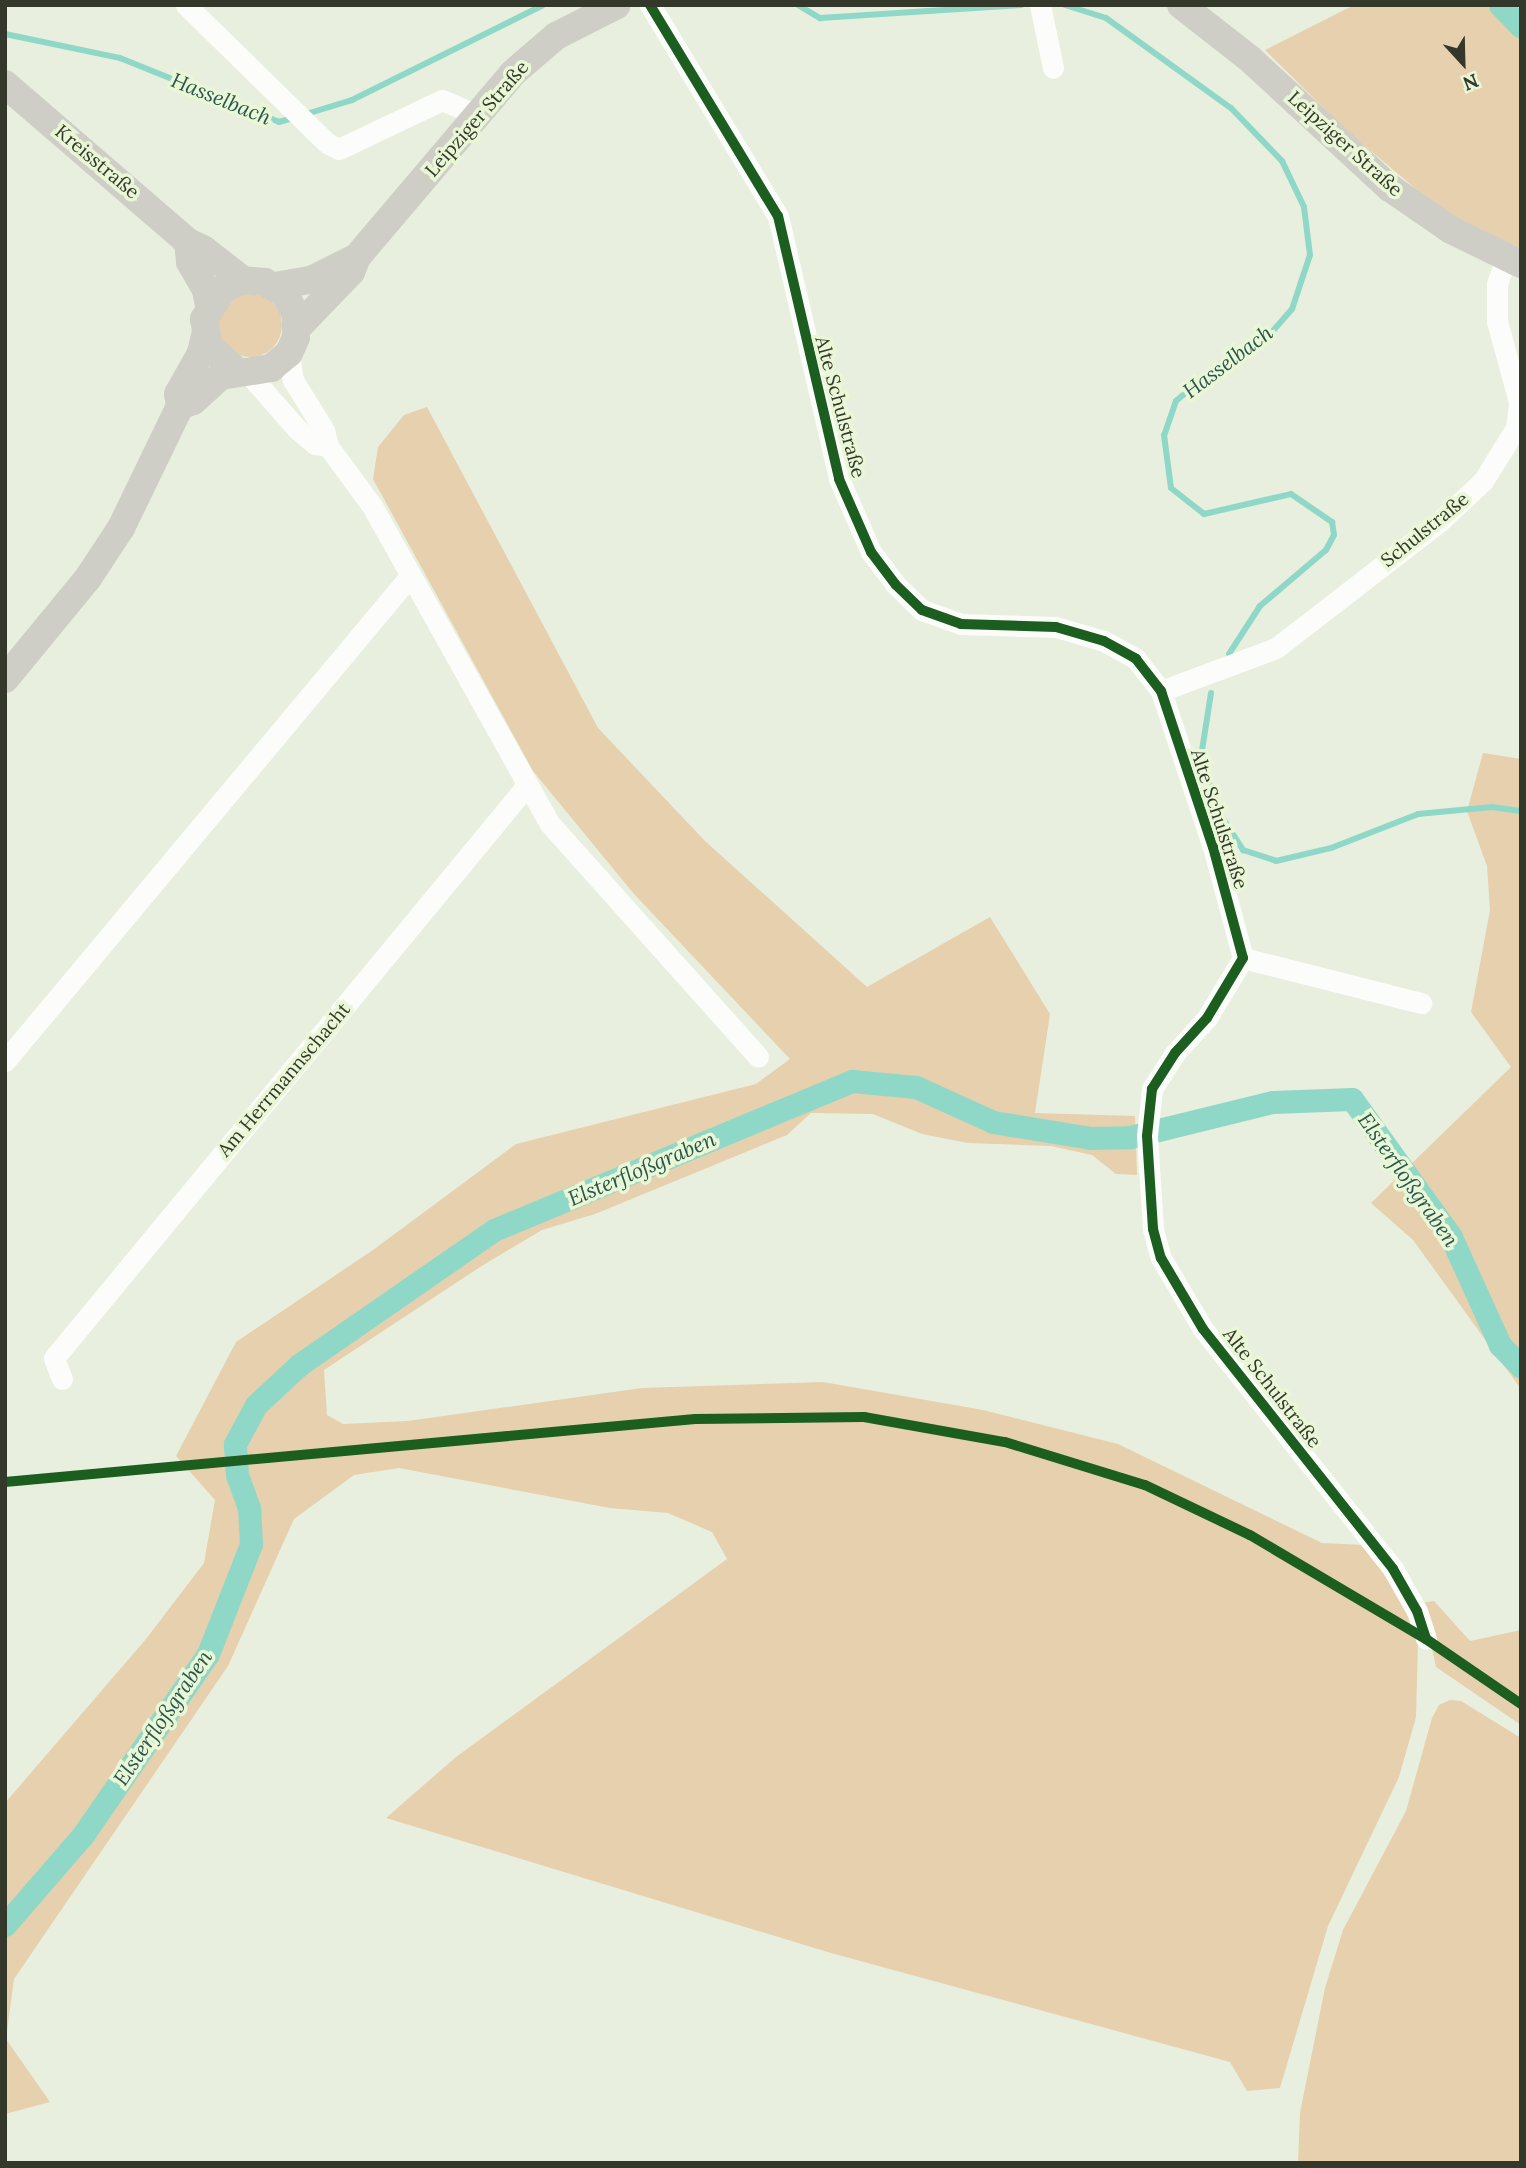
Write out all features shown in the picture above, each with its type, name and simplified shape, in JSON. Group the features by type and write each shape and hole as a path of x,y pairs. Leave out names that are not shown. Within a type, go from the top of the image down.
{"main road":[{"name":"Leipziger Straße","path":"293,340 351,272 357,257 471,111 537,51 578,23 617,5"},
{"name":"Leipziger Straße","path":"1181,5 1267,73 1390,188 1451,230 1513,261"},
{"name":"Kreisstraße","path":"5,84 188,242 203,249 243,280"},
{"path":"5,680 110,544 180,406 178,394 201,353 209,305 206,290 190,262 188,242"},
{"name":"Leipziger Straße","path":"275,286 313,279 357,257"},
{"path":"180,406 193,401 221,376 271,368 293,340 292,304 275,286 243,280 223,289 209,305"},
{"path":"205,335 215,357 242,372"}],"street":[{"path":"186,5 302,119 339,149 429,104 447,99 471,111"},
{"name":"Alte Schulstraße","path":"650,5 778,216 839,479 871,552 896,585 922,610 961,624 1056,627 1104,641 1136,659 1161,691 1213,847 1243,958 1207,1018 1163,1071 1147,1110 1153,1229 1176,1290 1393,1569 1417,1611 1426,1639"},
{"path":"1041,15 1053,68"},
{"name":"Schulstraße","path":"1161,691 1276,648 1439,522 1483,481 1516,428 1518,401 1497,321 1497,284 1513,261"},
{"path":"293,340 293,380 324,430 328,446 372,506 553,828 758,1057"},
{"path":"242,372 297,429 315,444 328,446"},
{"path":"5,1061 410,576"},
{"name":"Am Herrmannschacht","path":"62,1380 54,1358 528,784"},
{"path":"1243,958 1421,1003"}],"shaded area":[{"path":"1354,5 1510,5 1521,17 1521,248 1469,226 1416,189 1345,129 1265,50"},
{"path":"244,293 256,293 273,302 280,313 280,337 273,348 256,357 244,357 232,352 223,343 218,331 218,319 223,307 232,298"},
{"path":"427,407 598,728 705,841 867,987 990,917 1050,1014 1035,1113 1135,1116 1137,1175 1116,1174 1092,1155 1051,1146 968,1143 922,1134 873,1114 811,1113 787,1135 595,1214 542,1230 480,1267 324,1370 327,1415 343,1424 408,1421 642,1388 823,1382 983,1410 1118,1444 1322,1543 1363,1545 1400,1592 1418,1640 1416,1717 1399,1777 1328,1926 1280,2088 1247,2091 1230,2062 831,1953 386,1818 456,1757 727,1559 712,1532 668,1513 610,1508 399,1468 354,1475 294,1519 228,1666 14,1979 6,2039 50,2102 5,2114 5,1803 146,1639 204,1563 215,1500 176,1456 236,1342 373,1250 516,1144 756,1084 790,1059 634,894 533,771 373,479 378,447 404,415"},
{"path":"1483,753 1521,759 1521,1389 1413,1240 1371,1203 1511,1067 1471,1012 1490,910 1487,866 1467,811"},
{"path":"1434,1601 1470,1641 1521,1630 1521,1725 1436,1667 1422,1603"},
{"path":"1450,1700 1461,1701 1521,1738 1521,2163 1298,2163 1300,2113 1325,1988 1343,1930 1406,1811 1432,1718 1439,1705"}],"waterway":[{"name":"Hasselbach","path":"303,115 352,100 543,5"},
{"name":"Hasselbach","path":"798,5 820,18 1022,5"},
{"name":"Hasselbach","path":"1065,5 1106,18 1231,108 1282,161 1304,207 1310,255 1292,309 1265,340 1226,359 1176,401 1164,435 1171,488 1204,514 1291,494 1332,522 1334,535 1326,550 1260,606 1229,654"},
{"name":"Elsterfloßgraben","path":"1500,5 1521,27"},
{"name":"Hasselbach","path":"5,34 120,58 279,122 293,118"},
{"name":"Hasselbach","path":"1211,693 1201,757 1217,809 1243,850 1276,861 1331,848 1418,814 1492,807 1521,811"},
{"name":"Elsterfloßgraben","path":"5,1925 83,1835 208,1654 251,1544 249,1508 237,1475 235,1444 256,1405 299,1365 494,1230 852,1081 916,1087 993,1122 1091,1138 1130,1137 1273,1102 1352,1099 1451,1237 1500,1345 1521,1367"}],"cycle path":[{"path":"650,5 778,216 839,479 871,552 896,585 922,610 961,624 1056,627 1104,641 1136,659 1161,691 1213,847 1243,958 1207,1018 1175,1053 1152,1089 1147,1136 1153,1229 1161,1258 1203,1329 1393,1569 1417,1611 1426,1639"},
{"path":"5,1482 695,1419 864,1417 1005,1442 1145,1485 1250,1535 1426,1639 1521,1704"}]}
